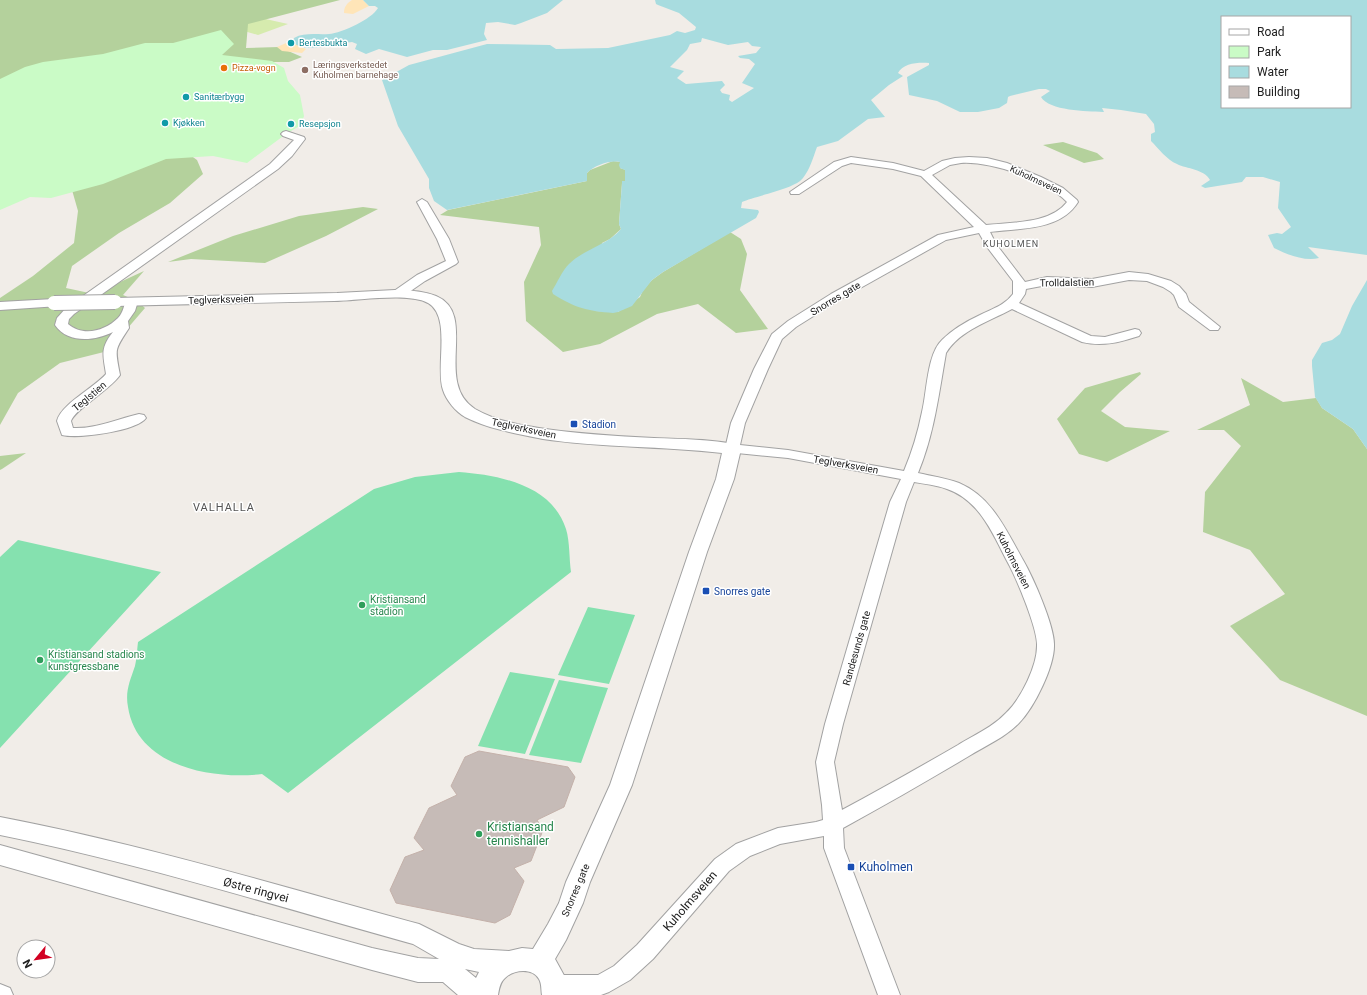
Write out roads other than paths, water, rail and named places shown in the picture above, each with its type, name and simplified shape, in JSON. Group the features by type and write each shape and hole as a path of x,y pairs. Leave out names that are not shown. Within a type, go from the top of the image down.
{"street":[{"path":"132,302 129,315 123,322 102,333 86,335 74,334 65,330 61,326 63,318 70,311 244,189 289,153 300,139 286,134"},
{"path":"795,192 838,164 850,160 893,166 925,174 983,230 991,245 1019,281 1019,294 1011,304 973,324 946,343 940,353 929,413 910,476"},
{"name":"Kuholmsveien","path":"925,174 941,164 950,161 963,160 995,163 1011,168 1053,187 1069,196 1073,202 1071,206 1056,218 1048,221 983,230"},
{"path":"398,294 421,278 452,262 451,256 422,202"},
{"name":"Snorres gate","path":"539,962 557,932 571,903 578,882 621,785 698,552 725,479 738,423 761,369 777,337 792,324 835,297 930,243 955,233 983,230"},
{"name":"Trolldalstien","path":"1020,287 1047,281 1092,283 1129,276 1148,278 1167,284 1175,289 1180,294 1183,304 1214,327"},
{"name":"Teglverksveien","path":"0,306 398,294 419,296 436,301 445,312 449,330 448,360 450,388 453,397 458,404 466,411 479,418 515,428 586,439 680,444 732,449 817,459 910,476"},
{"path":"1011,304 1087,339 1095,341 1104,342 1135,333"},
{"name":"Teglstien","path":"123,322 123,328 112,342 109,352 113,375 104,385 74,408 65,417 64,421 67,432 79,433 98,430 139,418"},
{"name":"Kuholmsveien","path":"555,990 601,985 612,979 645,952 711,877 732,857 752,845 778,836 817,830 833,824 916,779 994,732 1013,718 1034,687 1044,661 1046,645 1040,618 1021,571 985,508 967,493 953,486 910,476"},
{"name":"Randesunds gate","path":"833,824 832,805 825,762 834,724 898,502 910,476"},
{"path":"833,824 834,848 889,995"},
{"name":"Østre ringvei","path":"0,826 135,857 419,935 453,954 474,960 508,962 519,959 539,962"},
{"path":"0,855 372,959 418,970 448,972 478,995"},
{"path":"485,995 485,989 493,973 508,962"},
{"path":"539,962 547,968 553,976 555,990"}],"water":[{"path":"363,0 563,0 547,13 515,25 498,22 486,23 484,34 487,40 447,50 433,50 407,57 379,49 366,54 355,49 357,44 352,42 312,48 298,46 293,42 294,38 307,34 335,33 349,28 370,17 378,8 375,6 369,6"},
{"path":"655,0 1367,0 1367,255 1308,247 1319,258 1308,259 1290,255 1274,248 1268,235 1277,233 1282,234 1291,227 1278,208 1280,182 1263,177 1246,177 1242,182 1205,188 1201,186 1210,180 1207,176 1200,171 1181,166 1173,162 1166,157 1151,141 1151,134 1155,132 1154,124 1146,114 1102,108 1104,112 1078,111 1060,108 1045,102 1041,97 1050,91 1046,89 1039,89 1010,96 1008,97 1007,103 999,108 978,112 960,112 937,101 909,95 907,77 929,65 929,63 921,63 907,65 904,67 898,73 903,76 871,100 885,117 868,119 838,141 817,147 808,171 799,182 784,189 742,202 741,208 758,210 759,212 756,218 663,272 652,280 632,306 613,313 589,310 575,306 553,294 552,291 569,264 582,254 610,239 621,229 619,224 622,181 625,181 625,170 620,168 620,162 607,162 598,165 587,173 587,181 447,210 434,201 429,188 429,179 398,126 382,80 409,65 487,44 550,45 556,49 608,48 670,35 677,31 685,33 695,30 696,27 679,13 656,4","holes":["702,38 728,45 748,42 752,46 761,47 756,53 738,56 740,58 749,59 755,64 742,83 754,88 732,102 729,100 730,95 722,93 720,90 725,85 722,81 686,84 677,78 684,71 670,67 687,50 690,44 701,42"]},
{"path":"1367,280 1367,449 1353,429 1322,408 1315,397 1312,360 1322,343 1332,340 1340,334 1352,306"}],"place":[{"name":"Bertesbukta","path":"291,43"},
{"name":"Pizza-vogn","path":"224,68"},
{"name":"Læringsverkstedet Kuholmen barnehage","path":"305,70"},
{"name":"Sanitærbygg","path":"186,97"},
{"name":"Kjøkken","path":"165,123"},
{"name":"Resepsjon","path":"291,124"},
{"name":"Stadion","path":"574,424"},
{"name":"Snorres gate","path":"706,591"},
{"name":"Kristiansand stadion","path":"362,605"},
{"name":"Kristiansand stadions kunstgressbane","path":"40,660"},
{"name":"Kristiansand tennishaller","path":"479,834"},
{"name":"Kuholmen","path":"851,867"}],"district":[{"name":"KUHOLMEN","path":"1011,244"},
{"name":"VALHALLA","path":"224,507"}]}
